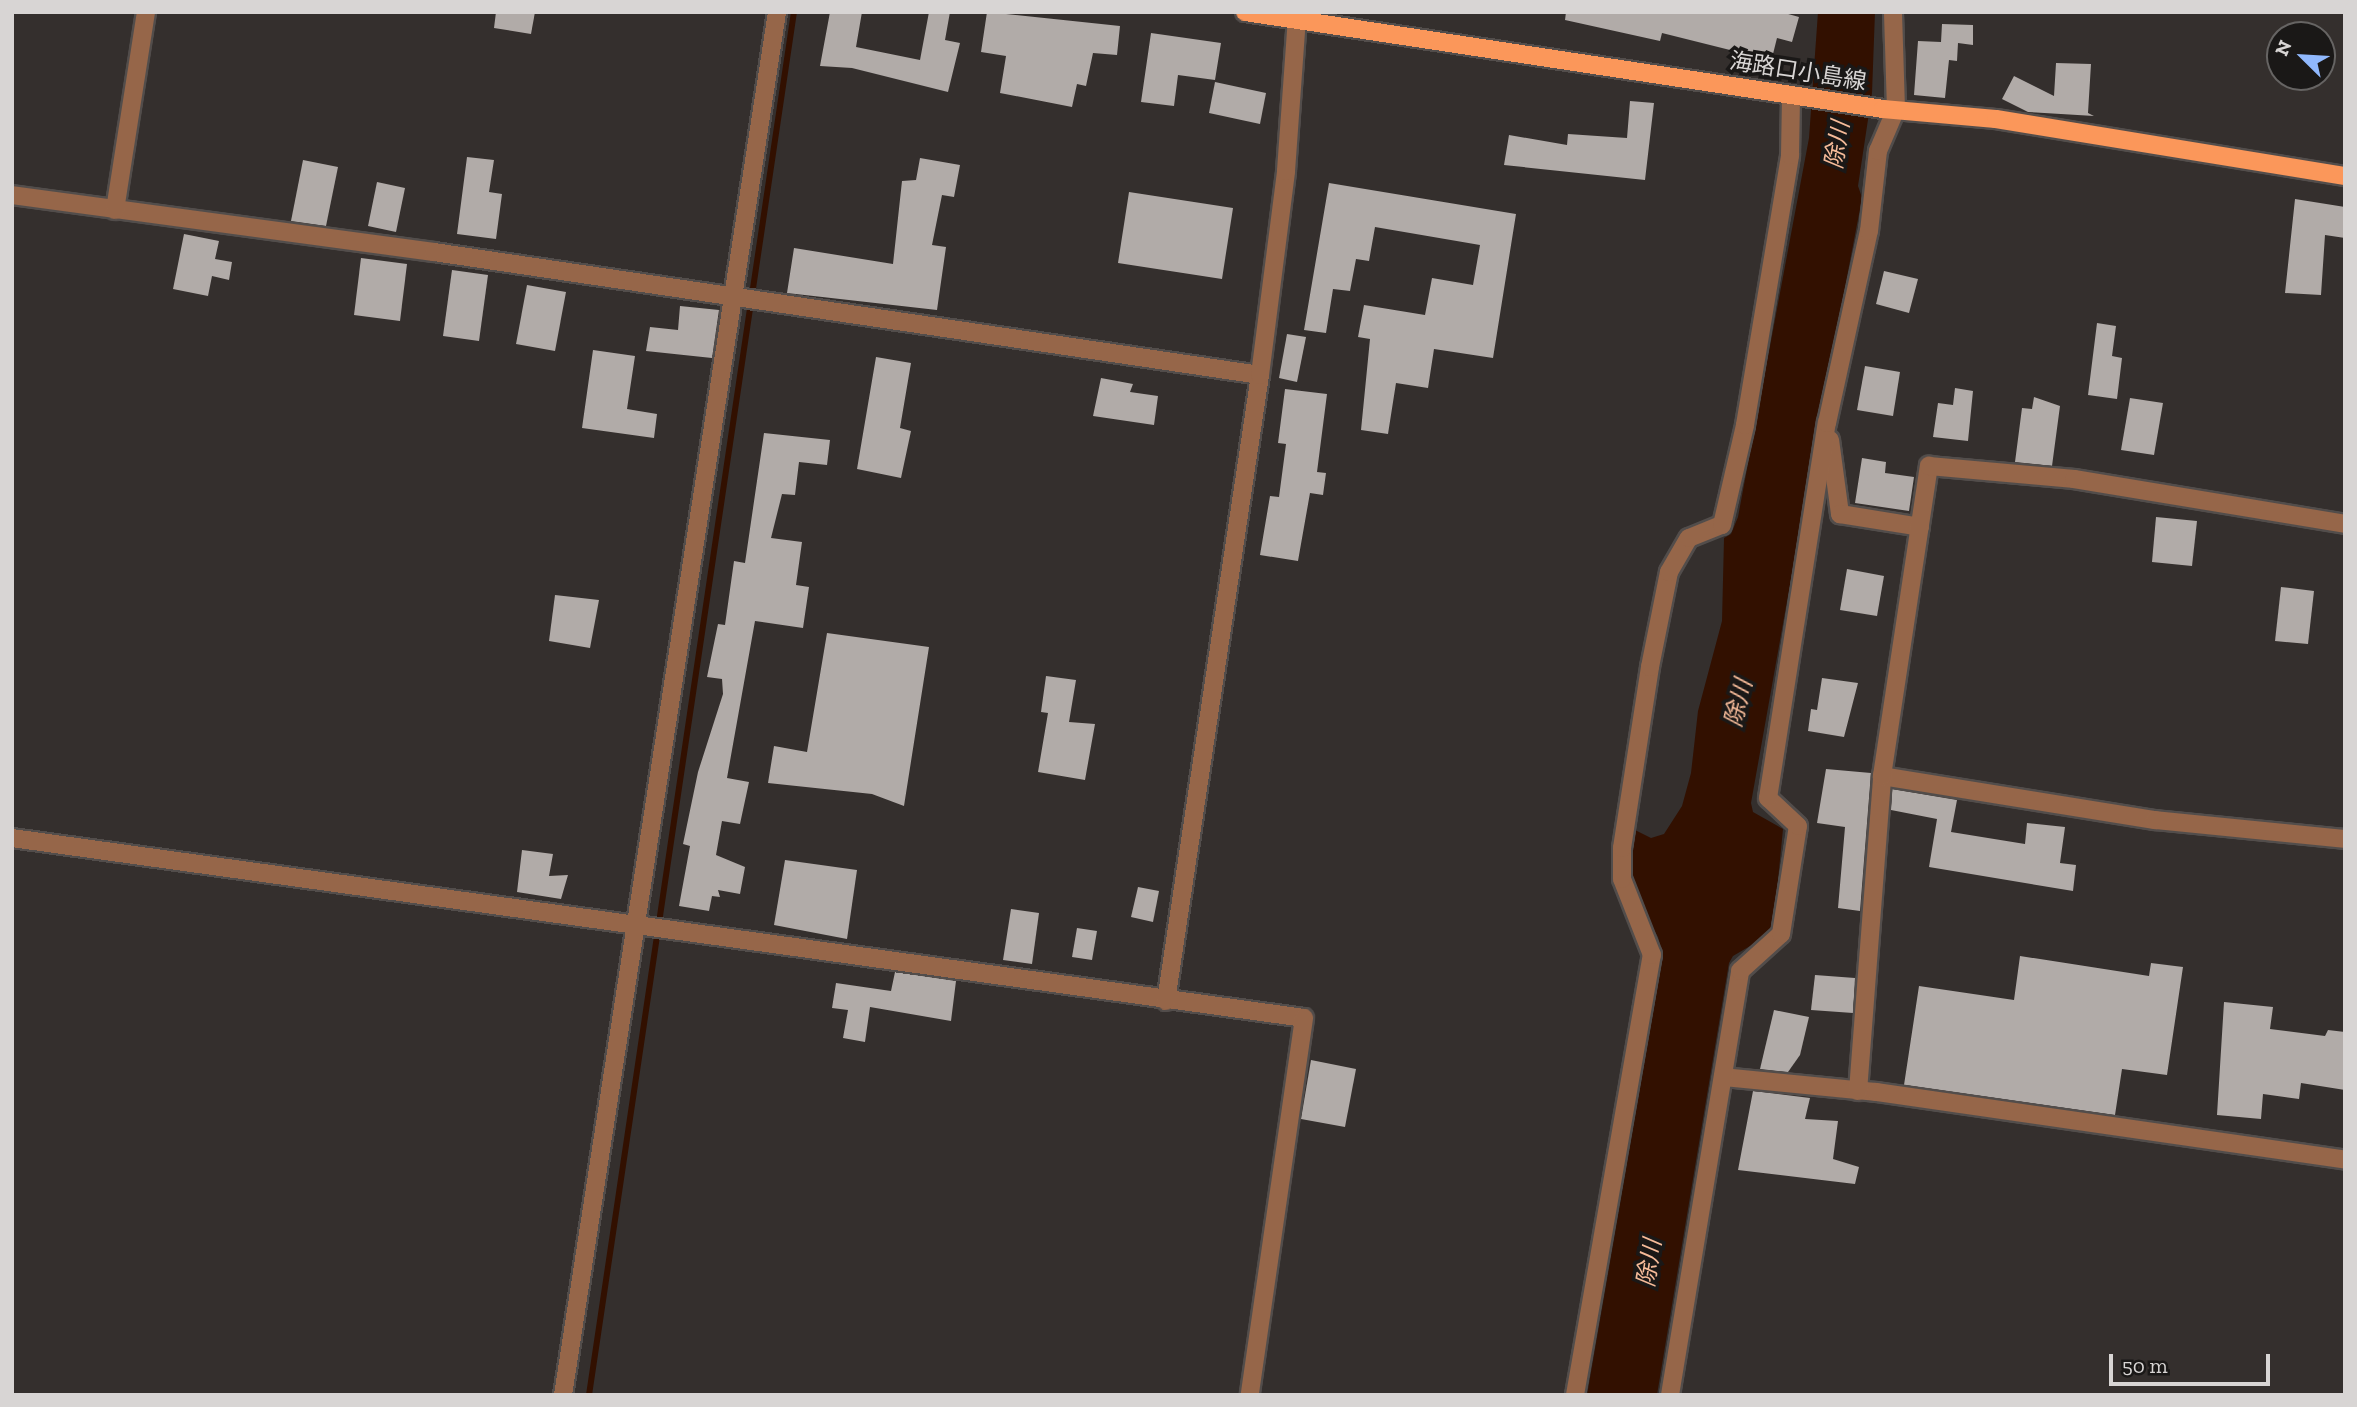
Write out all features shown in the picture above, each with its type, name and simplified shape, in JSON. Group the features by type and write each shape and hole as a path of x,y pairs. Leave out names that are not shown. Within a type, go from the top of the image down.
{"main road":[{"name":"海路口小島線","path":"1245,12 1274,14 1791,95 1890,109 1996,119 2345,176"}],"street":[{"path":"115,210 146,12"},
{"path":"563,1395 777,12"},
{"path":"1670,1395 1740,971 1781,934 1798,826 1768,798 1827,423 1869,231 1878,151 1890,109 1893,12"},
{"path":"1166,1001 1260,375 1286,170 1297,19"},
{"path":"1575,1395 1652,955 1622,878 1622,848 1650,667 1669,572 1689,538 1723,525 1745,425 1790,155 1791,95"},
{"path":"12,195 735,296 1260,375"},
{"path":"1827,423 1840,514 1920,527"},
{"path":"1858,1091 1882,776 1929,466 2074,479 2345,524"},
{"path":"1882,776 2155,820 2345,839"},
{"path":"12,838 638,924 1166,1001 1304,1018 1250,1395"},
{"path":"1723,1077 1858,1091 2345,1160"}],"water":[{"name":"除川","path":"1818,12 1875,12 1872,93 1858,186 1865,206 1860,209 1817,433 1751,803 1753,812 1783,829 1774,921 1767,936 1733,956 1729,963 1657,1395 1587,1395 1663,956 1658,937 1632,892 1629,859 1633,829 1651,838 1664,834 1682,806 1691,773 1698,711 1722,621 1724,538 1731,534 1738,517 1809,138"}],"building":[{"path":"496,12 535,12 531,34 494,28"},
{"path":"830,12 862,12 856,47 920,60 929,12 950,12 945,40 960,43 948,92 852,68 820,66"},
{"path":"987,12 1120,26 1117,55 1093,53 1086,86 1077,84 1072,107 1000,93 1006,56 981,52"},
{"path":"1566,12 1781,12 1799,17 1792,42 1777,38 1769,70 1740,63 1742,53 1662,33 1660,41 1565,20"},
{"path":"1942,24 1973,25 1973,45 1958,43 1957,61 1949,60 1945,98 1914,95 1918,41 1941,42"},
{"path":"1151,33 1221,43 1215,80 1178,75 1174,106 1141,102"},
{"path":"2056,63 2091,64 2088,113 2094,116 2028,112 2002,99 2014,76 2054,96"},
{"path":"1215,82 1266,93 1260,124 1209,113"},
{"path":"1630,101 1654,103 1645,180 1504,165 1509,135 1567,145 1568,134 1627,138"},
{"path":"467,157 494,160 489,192 502,194 496,239 457,234"},
{"path":"920,158 960,165 954,197 942,195 932,245 946,247 937,310 787,293 794,248 893,264 902,181 916,180"},
{"path":"303,160 338,167 326,226 291,221"},
{"path":"377,182 405,188 396,232 368,226"},
{"path":"1329,183 1516,214 1493,358 1434,349 1428,388 1396,383 1388,434 1361,430 1370,339 1358,337 1364,305 1425,315 1432,278 1473,285 1480,245 1375,227 1369,261 1356,259 1350,291 1333,289 1326,333 1304,330"},
{"path":"1129,192 1233,208 1222,279 1118,263"},
{"path":"2295,199 2345,207 2345,238 2325,235 2321,295 2285,293"},
{"path":"184,234 219,241 215,259 232,262 229,280 212,276 208,296 173,289"},
{"path":"361,258 407,264 400,321 354,315"},
{"path":"452,270 488,275 479,341 443,336"},
{"path":"1884,271 1918,279 1909,313 1876,304"},
{"path":"527,285 566,292 555,351 516,344"},
{"path":"680,306 719,310 712,358 646,351 650,327 678,330"},
{"path":"2097,323 2116,326 2112,356 2122,358 2117,399 2088,395"},
{"path":"1287,334 1306,337 1297,382 1279,378"},
{"path":"593,350 635,356 627,409 657,414 654,438 582,428"},
{"path":"876,357 911,363 900,428 911,431 901,478 857,469"},
{"path":"1865,366 1900,372 1893,416 1857,410"},
{"path":"1101,378 1133,384 1130,392 1158,396 1154,425 1093,416"},
{"path":"1955,388 1973,391 1968,441 1933,437 1938,403 1953,405"},
{"path":"1285,389 1327,394 1317,472 1326,473 1323,495 1310,493 1298,561 1260,555 1270,496 1279,497 1286,444 1278,443"},
{"path":"2034,397 2060,406 2052,466 2015,462 2022,408 2032,409"},
{"path":"2130,398 2163,403 2154,455 2121,450"},
{"path":"764,433 830,440 827,465 799,462 795,495 782,494 771,538 802,542 796,585 809,587 803,628 755,621 727,778 749,782 740,824 722,821 716,855 745,867 740,894 718,890 720,897 712,896 709,911 679,906 690,846 683,844 698,772 723,694 722,679 707,677 718,624 725,625 734,561 745,563"},
{"path":"1862,458 1886,462 1885,473 1914,477 1909,511 1855,503"},
{"path":"2156,517 2197,521 2192,566 2152,562"},
{"path":"1847,569 1884,576 1877,616 1840,610"},
{"path":"2281,587 2314,591 2308,644 2275,641"},
{"path":"555,595 599,600 590,648 549,641"},
{"path":"827,633 929,647 904,806 872,794 768,783 774,746 807,752"},
{"path":"1046,676 1076,680 1069,722 1095,724 1085,780 1038,772 1048,713 1041,712"},
{"path":"1822,678 1858,683 1844,737 1808,731 1811,709 1817,710"},
{"path":"1826,769 1871,773 1860,911 1838,908 1845,827 1817,823"},
{"path":"1892,789 1957,800 1951,832 2025,844 2027,823 2065,827 2060,863 2076,865 2073,891 1929,867 1937,819 1891,810"},
{"path":"522,850 553,854 549,876 568,875 561,899 517,892"},
{"path":"785,860 857,870 847,939 774,925"},
{"path":"1138,887 1159,891 1153,922 1131,917"},
{"path":"1011,909 1039,913 1032,964 1003,960"},
{"path":"1077,928 1097,931 1092,960 1072,957"},
{"path":"2020,956 2149,976 2151,963 2183,967 2167,1075 2122,1069 2115,1115 1904,1085 1919,986 2014,1000"},
{"path":"895,972 956,981 951,1021 870,1007 865,1042 843,1038 848,1010 832,1008 836,983 891,991"},
{"path":"1815,975 1855,978 1853,1013 1811,1010"},
{"path":"2224,1002 2273,1007 2270,1029 2325,1036 2328,1030 2345,1032 2345,1090 2301,1083 2299,1099 2263,1094 2261,1119 2217,1115"},
{"path":"1774,1010 1809,1017 1800,1055 1788,1072 1760,1069"},
{"path":"1311,1060 1356,1069 1345,1127 1301,1119"},
{"path":"1753,1091 1810,1098 1805,1119 1838,1121 1833,1159 1859,1167 1855,1184 1738,1170"}],"waterway":[{"path":"589,1395 794,12"}]}
